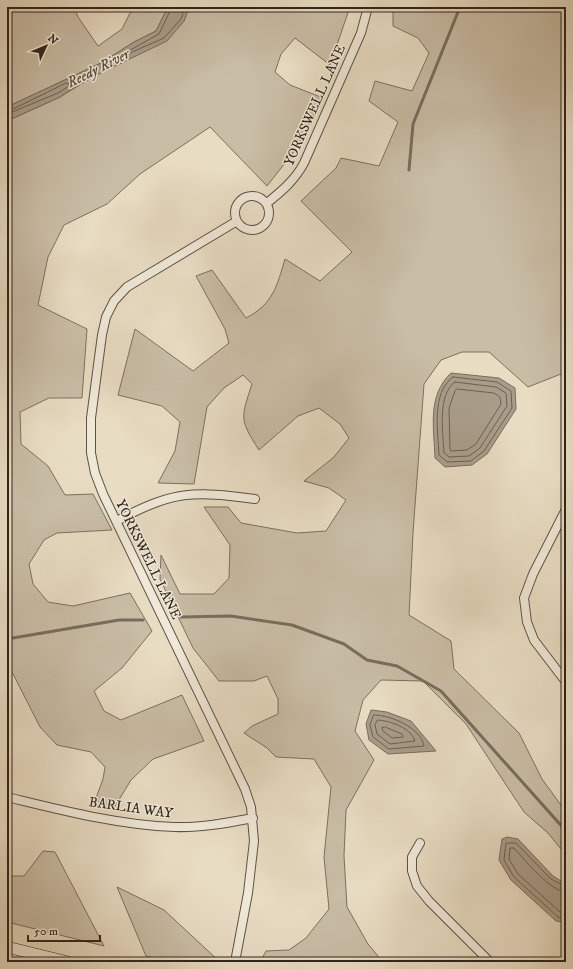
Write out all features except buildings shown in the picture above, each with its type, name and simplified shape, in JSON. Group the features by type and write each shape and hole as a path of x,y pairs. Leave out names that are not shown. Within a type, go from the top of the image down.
{"main road":[{"path":"7,947 68,962"}],"street":[{"name":"YORKSWELL LANE","path":"267,203 285,189 298,175 361,33 368,7"},
{"path":"253,196 259,197 267,203 269,215 266,223 260,228 249,230 244,228 237,221 236,208 242,199 253,196"},
{"name":"YORKSWELL LANE","path":"235,962 248,893 254,841 253,818 245,789 95,473 90,441 96,380 106,317 114,301 127,287 237,221"},
{"path":"117,521 151,503 184,494 225,495 255,499"},
{"path":"566,509 528,583 524,598 524,608 527,622 534,640 566,682"},
{"name":"BARLIA WAY","path":"7,797 91,816 138,824 175,827 210,825 253,818"},
{"path":"420,843 412,857 412,871 417,886 428,901 490,962"}],"shaded area":[{"path":"7,7 74,7 78,17 98,46 122,29 133,7 168,7 156,31 134,42 101,63 7,107"},
{"path":"189,7 350,7 330,65 295,38 281,54 275,72 290,85 323,98 296,149 267,186 210,127 140,174 107,204 64,225 48,257 38,305 87,329 82,398 49,398 20,412 21,444 48,466 65,495 93,494 112,530 57,533 44,540 29,564 33,584 48,602 73,606 130,593 152,631 122,668 94,691 104,711 121,720 182,695 204,741 153,759 131,780 114,808 101,805 96,798 103,779 105,767 91,752 57,745 40,727 7,662 7,121 60,97 184,21"},
{"path":"393,7 566,7 566,372 528,387 489,352 462,352 441,360 424,384 413,533 409,615 451,641 454,669 519,733 542,779 566,812 566,855 548,833 524,812 466,724 423,681 381,680 363,700 355,731 374,760 346,810 344,856 347,907 368,944 383,962 260,962 266,951 289,950 306,938 329,909 324,857 331,787 314,759 276,757 267,748 244,733 252,726 278,714 278,699 267,676 254,681 219,681 193,648 160,579 161,555 180,594 214,594 229,578 230,545 204,507 228,507 241,523 297,533 326,531 346,500 329,488 304,481 334,457 349,438 340,424 319,408 298,416 259,450 245,424 244,412 252,384 243,375 224,388 207,407 194,484 158,483 175,451 180,422 162,406 118,395 135,329 193,371 229,343 225,329 196,276 212,270 246,318 262,307 273,293 285,259 320,281 352,252 301,201 336,168 341,158 379,166 398,122 369,101 375,81 412,91 429,53 418,38 393,26"},
{"path":"43,851 55,852 104,946 7,922 7,876 24,876"},
{"path":"117,887 164,910 220,962 165,962 146,956"}],"water":[{"name":"Reedy River","path":"168,7 189,7 184,21 167,41 82,82 60,97 7,121 7,107 101,63 134,42 156,31"},
{"path":"451,373 499,378 515,388 516,409 487,454 472,465 445,467 435,458 433,424 435,402 443,382"},
{"path":"371,710 387,712 411,721 436,751 388,754 369,740 366,724"},
{"path":"507,837 518,839 553,876 566,884 566,923 556,921 511,880 499,860 502,839"}],"waterway":[{"path":"409,170 413,124 460,7"},
{"path":"181,617 231,616 292,625 344,644 367,660 397,666 441,691 566,831"},
{"path":"7,639 119,620 143,620"}]}
